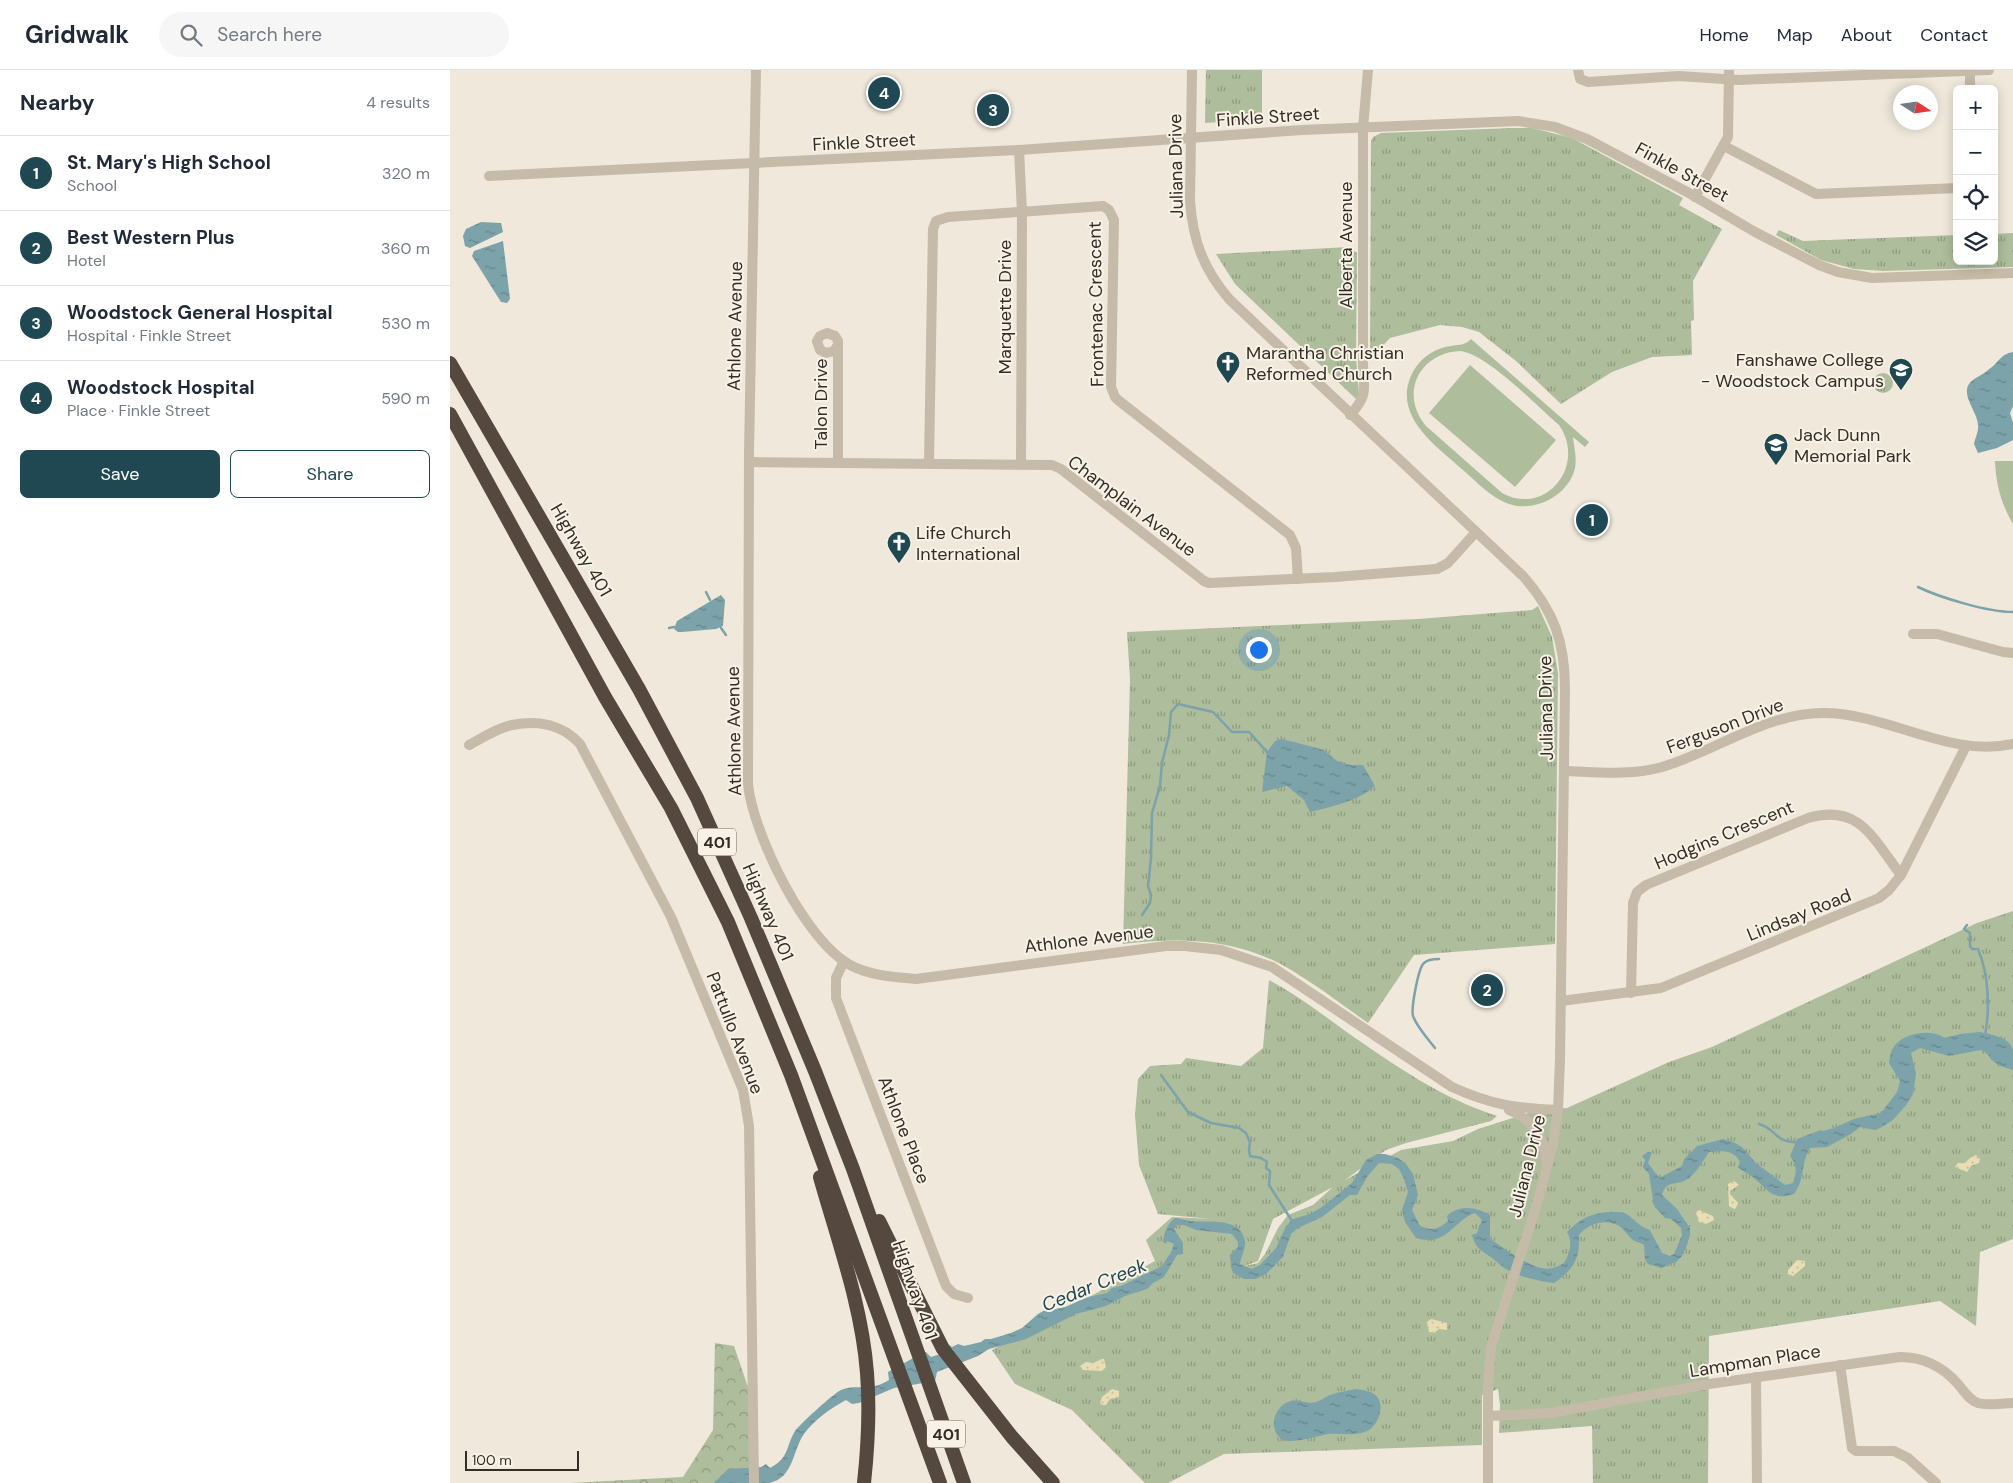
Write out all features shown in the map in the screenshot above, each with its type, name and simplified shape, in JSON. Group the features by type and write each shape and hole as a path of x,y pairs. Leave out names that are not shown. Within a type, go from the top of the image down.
{"highway":[{"name":"Highway 401","path":"450,363 640,688 697,798 751,918 815,1071 853,1169 928,1386 964,1483"},
{"name":"401","path":"450,414 605,697 671,808 728,922 791,1076 940,1483"},
{"path":"791,1076 857,1309 867,1373 869,1415 864,1483"},
{"path":"853,1169 943,1349 964,1378 1053,1483"}],"street":[{"name":"Athlone Avenue","path":"756,70 749,462 748,760 750,796 758,825 795,903 808,925 844,961 869,972 916,979 1166,946 1194,946 1221,950 1272,967 1452,1087 1490,1102 1514,1107 1558,1110"},
{"name":"Juliana Drive","path":"1192,70 1191,219 1194,238 1207,269 1229,299 1523,576 1544,601 1556,626 1562,649 1565,676 1558,1110 1544,1180 1491,1347 1488,1375 1488,1483"},
{"name":"Alberta Avenue","path":"1350,414 1360,405 1365,392 1363,362 1363,128 1368,70"},
{"path":"1578,70 1579,78 1587,82 1680,76 1989,70"},
{"path":"1970,71 1970,85"},
{"path":"1695,197 1724,146 1728,134 1729,75"},
{"name":"Finkle Street","path":"489,176 1019,150 1363,128 1518,121 1547,125 1587,139 1819,265 1846,274 1872,278 2013,273"},
{"path":"1724,146 1816,194 1953,188"},
{"name":"Marquette Drive","path":"1019,150 1022,212 1021,464"},
{"name":"Frontenac Crescent","path":"929,463 934,225 939,219 948,217 1099,206 1110,210 1114,220 1111,387 1113,393 1118,400 1290,535 1296,548 1298,579"},
{"name":"Talon Drive","path":"838,345 838,463"},
{"name":"Champlain Avenue","path":"749,462 1052,465 1204,581 1216,583 1437,570 1448,563 1476,532"},
{"path":"1913,634 1937,634 2013,653"},
{"name":"Ferguson Drive","path":"1564,771 1630,772 1653,770 1778,721 1795,716 1814,714 1848,716 1966,746 1987,748 2013,744"},
{"name":"Pattullo Avenue","path":"469,745 512,725 557,727 564,730 580,744 671,917 734,1066 746,1104 749,1126 754,1483"},
{"name":"Lindsay Road","path":"1561,1001 1631,993 1675,984 1868,904 1885,894 1901,874 1966,746"},
{"name":"Hodgins Crescent","path":"1631,993 1633,903 1637,892 1646,885 1824,813 1842,814 1856,820 1901,874"},
{"name":"Athlone Place","path":"844,961 836,978 836,998 946,1286 954,1294 968,1298"},
{"path":"1490,1102 1524,1117 1536,1130 1545,1151 1544,1180"},
{"name":"Lampman Place","path":"1488,1416 1551,1413 1708,1384 1896,1357 1915,1359 1941,1369 1971,1399 1978,1403 2013,1403"},
{"path":"1840,1365 1852,1448 1856,1451 1896,1452 1909,1459 1936,1483"},
{"path":"1756,1377 1757,1483"}],"green space":[{"path":"1206,70 1262,70 1262,119 1205,123"},
{"path":"1532,128 1572,138 1683,198 1679,205 1722,229 1693,281 1694,320 1691,321 1692,355 1652,357 1612,372 1561,404 1516,361 1479,332 1462,327 1440,325 1390,338 1377,352 1370,353 1371,141 1373,137 1381,133"},
{"path":"1779,230 1803,241 1953,235 1953,265 1998,265 1998,234 2013,233 2013,267 1883,271 1854,269 1821,260 1776,235"},
{"path":"1348,247 1357,253 1356,357 1359,394 1356,399 1235,284 1216,254"},
{"path":"1471,339 1589,442 1585,447 1573,437 1576,464 1572,478 1558,494 1540,504 1519,506 1509,504 1490,494 1429,439 1411,414 1407,401 1408,386 1417,365 1434,351 1464,344","holes":["1460,351 1471,354 1497,370 1559,425 1566,440 1568,456 1565,470 1558,483 1547,493 1533,498 1518,499 1502,493 1426,426 1418,414 1414,401 1414,389 1424,367 1446,353"]},
{"path":"1470,365 1556,440 1515,487 1429,413"},
{"path":"1883,373 1890,376 1893,383 1890,390 1883,393 1876,390 1873,383 1876,376"},
{"path":"1995,461 2013,461 2013,524 2000,494"},
{"path":"1538,606 1552,637 1558,673 1555,944 1414,955 1368,1023 1296,973 1267,957 1247,950 1227,945 1186,941 1123,944 1130,679 1127,632 1418,619 1532,610"},
{"path":"2013,911 2013,1239 1980,1252 1976,1326 1940,1301 1709,1336 1708,1483 1593,1483 1592,1426 1499,1433 1500,1405 1498,1389 1482,1395 1482,1445 1224,1454 1168,1483 1145,1483 1072,1410 1015,1384 992,1350 1155,1261 1146,1240 1172,1217 1211,1219 1158,1214 1139,1165 1135,1115 1138,1079 1150,1066 1181,1064 1186,1058 1241,1066 1263,1048 1269,980 1299,998 1401,1069 1438,1091 1497,1116 1491,1121 1386,1150 1345,1180 1401,1150 1453,1141 1478,1129 1535,1111 1567,1108 1669,1062 1712,1047 1977,923","holes":["1333,1187 1313,1205 1288,1215 1278,1228 1265,1254 1258,1263 1245,1266 1258,1261 1273,1219"]},
{"path":"715,1343 734,1346 750,1393 751,1483 570,1483 683,1477 713,1430"}],"sand":[{"path":"1976,1155 1980,1159 1979,1163 1971,1166 1967,1172 1955,1167 1958,1163 1965,1163"},
{"path":"1734,1181 1739,1185 1730,1191 1730,1194 1738,1203 1734,1209 1729,1206 1728,1184"},
{"path":"1699,1210 1713,1216 1714,1220 1706,1224 1699,1222 1696,1213"},
{"path":"1797,1260 1805,1261 1805,1266 1793,1276 1788,1274 1788,1270"},
{"path":"1431,1319 1447,1323 1447,1330 1439,1329 1434,1333 1429,1332 1427,1322"},
{"path":"1104,1359 1106,1367 1102,1371 1083,1370 1080,1366 1086,1362 1093,1363"},
{"path":"1112,1389 1119,1391 1119,1397 1110,1399 1106,1405 1102,1405 1100,1403 1102,1397"}],"water":[{"path":"481,222 501,223 503,232 470,248 465,246 463,236 466,229"},
{"path":"503,241 510,299 507,303 501,302 472,256 474,251"},
{"path":"2013,352 2013,406 2010,413 2013,423 2013,440 1997,448 1978,453 1974,444 1978,425 1968,399 1967,388 1973,380 1991,368 2002,357"},
{"path":"721,595 725,600 723,626 716,629 682,632 674,629 677,621"},
{"path":"1282,739 1324,750 1337,761 1350,765 1363,765 1375,786 1352,800 1310,812 1304,800 1287,786 1262,792 1267,752 1275,741"},
{"path":"1980,1032 1999,1037 2008,1042 2013,1050 2013,1070 1995,1062 1987,1053 1981,1050 1949,1056 1920,1048 1911,1053 1916,1074 1913,1094 1907,1104 1893,1120 1880,1128 1875,1130 1860,1127 1827,1147 1810,1148 1805,1159 1800,1183 1794,1194 1781,1196 1772,1194 1738,1167 1740,1162 1731,1153 1709,1152 1688,1179 1668,1185 1662,1195 1677,1209 1690,1228 1690,1235 1682,1256 1676,1262 1661,1268 1648,1264 1645,1260 1644,1245 1633,1240 1617,1225 1605,1222 1588,1227 1579,1235 1577,1257 1574,1263 1554,1283 1516,1274 1504,1268 1479,1249 1472,1235 1477,1233 1482,1220 1475,1213 1435,1239 1416,1238 1405,1222 1402,1210 1408,1192 1404,1179 1399,1169 1392,1164 1379,1163 1367,1177 1357,1195 1350,1195 1322,1217 1298,1228 1291,1234 1283,1257 1266,1274 1256,1279 1244,1279 1233,1273 1230,1255 1238,1247 1238,1242 1232,1234 1196,1230 1184,1225 1177,1225 1174,1229 1183,1243 1183,1254 1177,1255 1164,1277 1147,1289 1125,1296 1106,1306 1076,1314 1026,1339 989,1349 978,1356 937,1372 935,1381 894,1388 859,1403 852,1404 846,1400 823,1415 808,1429 800,1441 788,1470 777,1480 769,1483 714,1483 728,1469 761,1467 766,1464 770,1468 784,1456 798,1427 841,1390 854,1387 877,1386 889,1380 888,1372 924,1352 931,1357 949,1351 943,1340 952,1347 958,1344 964,1346 1011,1333 1022,1328 1047,1309 1065,1307 1088,1297 1107,1293 1112,1288 1121,1286 1162,1266 1174,1244 1167,1241 1166,1244 1163,1242 1164,1235 1168,1226 1175,1218 1188,1221 1222,1222 1237,1228 1242,1233 1245,1241 1240,1264 1252,1269 1260,1265 1276,1248 1286,1226 1293,1219 1310,1214 1322,1207 1352,1183 1366,1160 1377,1154 1398,1158 1406,1164 1413,1174 1418,1195 1412,1210 1420,1226 1424,1228 1435,1229 1441,1226 1448,1221 1447,1216 1462,1208 1479,1210 1490,1215 1490,1239 1515,1256 1535,1266 1548,1269 1564,1263 1570,1248 1567,1232 1578,1222 1595,1214 1621,1212 1650,1230 1662,1253 1670,1256 1674,1254 1682,1235 1681,1228 1671,1219 1665,1218 1654,1206 1649,1174 1643,1167 1645,1160 1642,1156 1652,1152 1648,1163 1659,1178 1682,1166 1684,1159 1697,1146 1723,1139 1742,1147 1756,1163 1785,1185 1793,1183 1796,1169 1790,1156 1797,1139 1821,1130 1834,1128 1854,1119 1881,1113 1897,1092 1900,1081 1889,1063 1890,1055 1896,1044 1906,1037 1920,1033 1933,1033 1945,1038"},
{"path":"1356,1389 1374,1394 1380,1402 1379,1418 1369,1430 1359,1433 1328,1434 1293,1441 1283,1440 1277,1434 1274,1426 1275,1418 1278,1410 1286,1403 1290,1401 1316,1402 1333,1394"}],"waterway":[{"path":"1918,587 1965,604 1991,610 2013,612"},
{"path":"706,592 710,600"},
{"path":"669,628 674,627"},
{"path":"721,628 726,635"},
{"path":"1142,915 1150,903 1151,895 1148,886 1152,813 1160,786 1171,712 1178,704 1213,712 1232,732 1249,732 1267,752"},
{"path":"1967,925 1964,929 1970,933 1970,946 1972,949 1978,949 1982,959 1988,992 1988,1015 1985,1036"},
{"path":"1435,1048 1417,1024 1413,1016 1413,1005 1419,972 1422,966 1427,961 1439,959"},
{"path":"1161,1075 1188,1112 1211,1123 1239,1128 1246,1133 1250,1142 1250,1156 1261,1158 1267,1162 1266,1168 1270,1171 1269,1185 1294,1224"},
{"path":"1759,1124 1765,1126 1785,1141 1799,1142"}],"place":[{"name":"Woodstock Hospital","path":"884,93"},
{"name":"Woodstock General Hospital","path":"993,110"},
{"name":"Marantha Christian Reformed Church","path":"1228,384"},
{"name":"Fanshawe College - Woodstock Campus","path":"1901,391"},
{"name":"Jack Dunn Memorial Park","path":"1776,466"},
{"name":"St. Mary's High School","path":"1592,520"},
{"name":"Life Church International","path":"899,564"},
{"name":"Best Western Plus","path":"1487,990"}],"water label":[{"name":"Cedar Creek","path":"1094,1285"}]}
